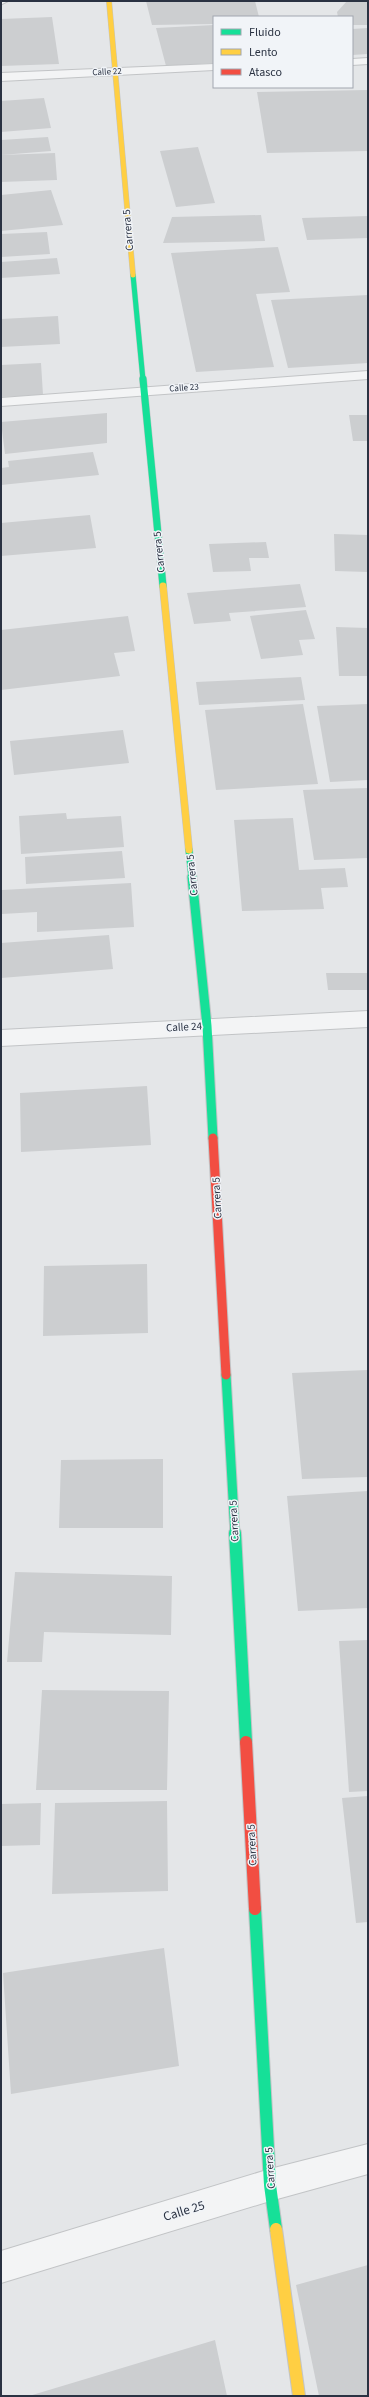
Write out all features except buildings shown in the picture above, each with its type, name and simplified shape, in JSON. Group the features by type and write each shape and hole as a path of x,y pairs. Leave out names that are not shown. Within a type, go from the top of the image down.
{"street":[{"name":"Carrera 5","path":"109,1 143,391 207,1026 270,2185 299,2396"},
{"path":"353,62 368,61"},
{"name":"Calle 22","path":"1,77 213,68"},
{"name":"Calle 23","path":"1,402 368,375"},
{"name":"Calle 24","path":"1,1038 207,1026 368,1019"},
{"name":"Calle 25","path":"1,2267 270,2185 368,2159"}],"traffic: fast":[{"path":"133,275 163,586"},
{"path":"189,850 207,1026 213,1138"},
{"path":"226,1375 246,1742"},
{"path":"255,1909 270,2185 276,2229"}],"traffic: slow":[{"path":"109,1 133,275"},
{"path":"163,586 189,850"},
{"path":"276,2229 299,2396"}],"traffic: jam":[{"path":"213,1138 226,1375"},
{"path":"246,1742 255,1909"}]}
